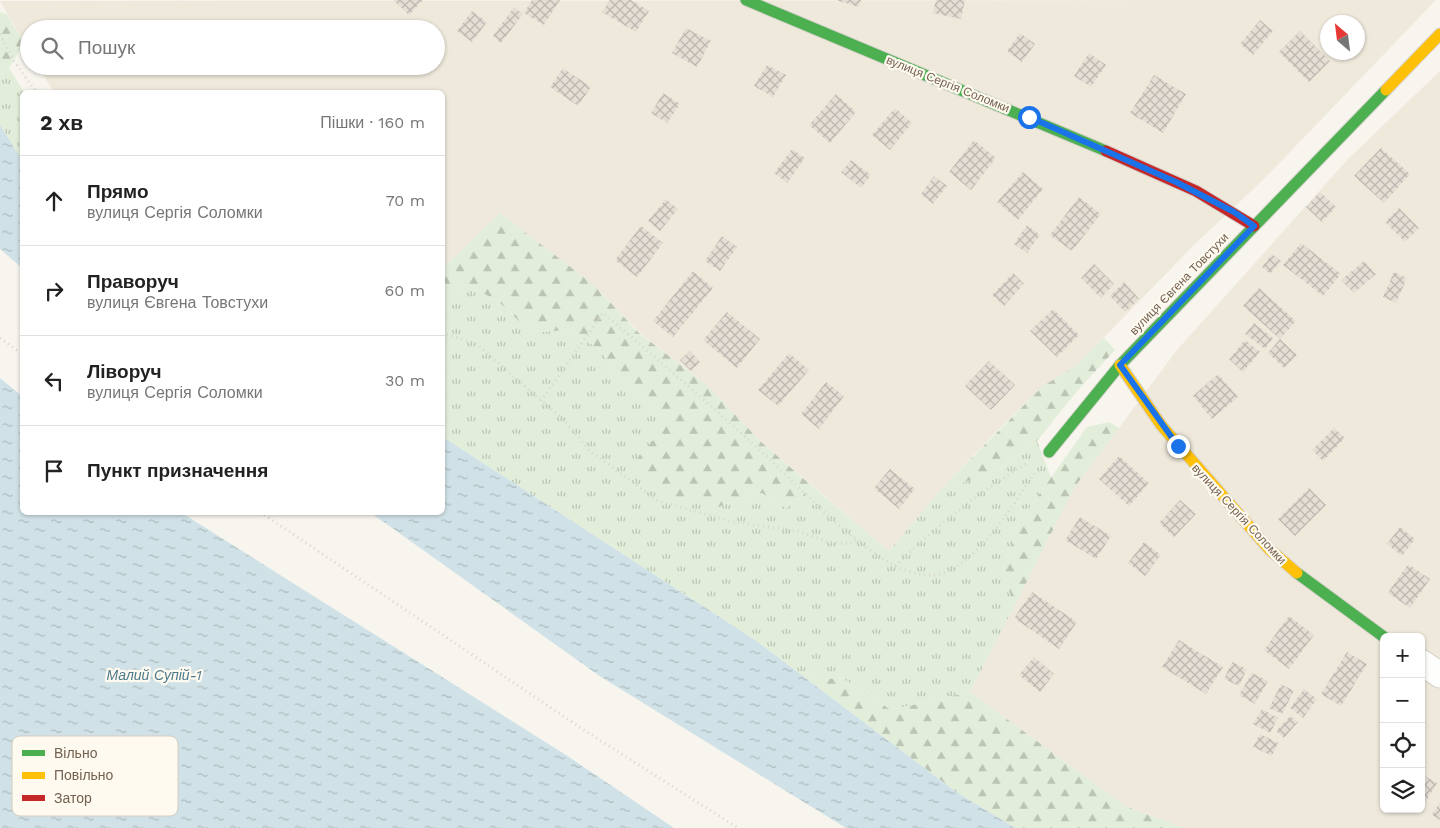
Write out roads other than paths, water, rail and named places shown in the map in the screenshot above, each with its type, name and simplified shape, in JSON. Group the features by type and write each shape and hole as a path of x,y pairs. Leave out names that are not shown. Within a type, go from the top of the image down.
{"street":[{"name":"вулиця Сергія Соломки","path":"746,0 1128,160 1225,206 1254,226"},
{"name":"вулиця Євгена Товстухи","path":"1049,452 1120,365 1440,34"},
{"name":"вулиця Сергія Соломки","path":"1120,365 1178,446 1269,549 1316,588 1380,634"},
{"path":"1425,665 1440,675"}],"water":[{"path":"0,125 20,157 20,266 0,249"},
{"name":"Малий Супій-1","path":"0,378 20,394 20,515 185,515 569,757 674,828 0,828"},
{"path":"445,438 755,640 955,791 1015,828 846,828 601,677 374,515 445,515"}]}
